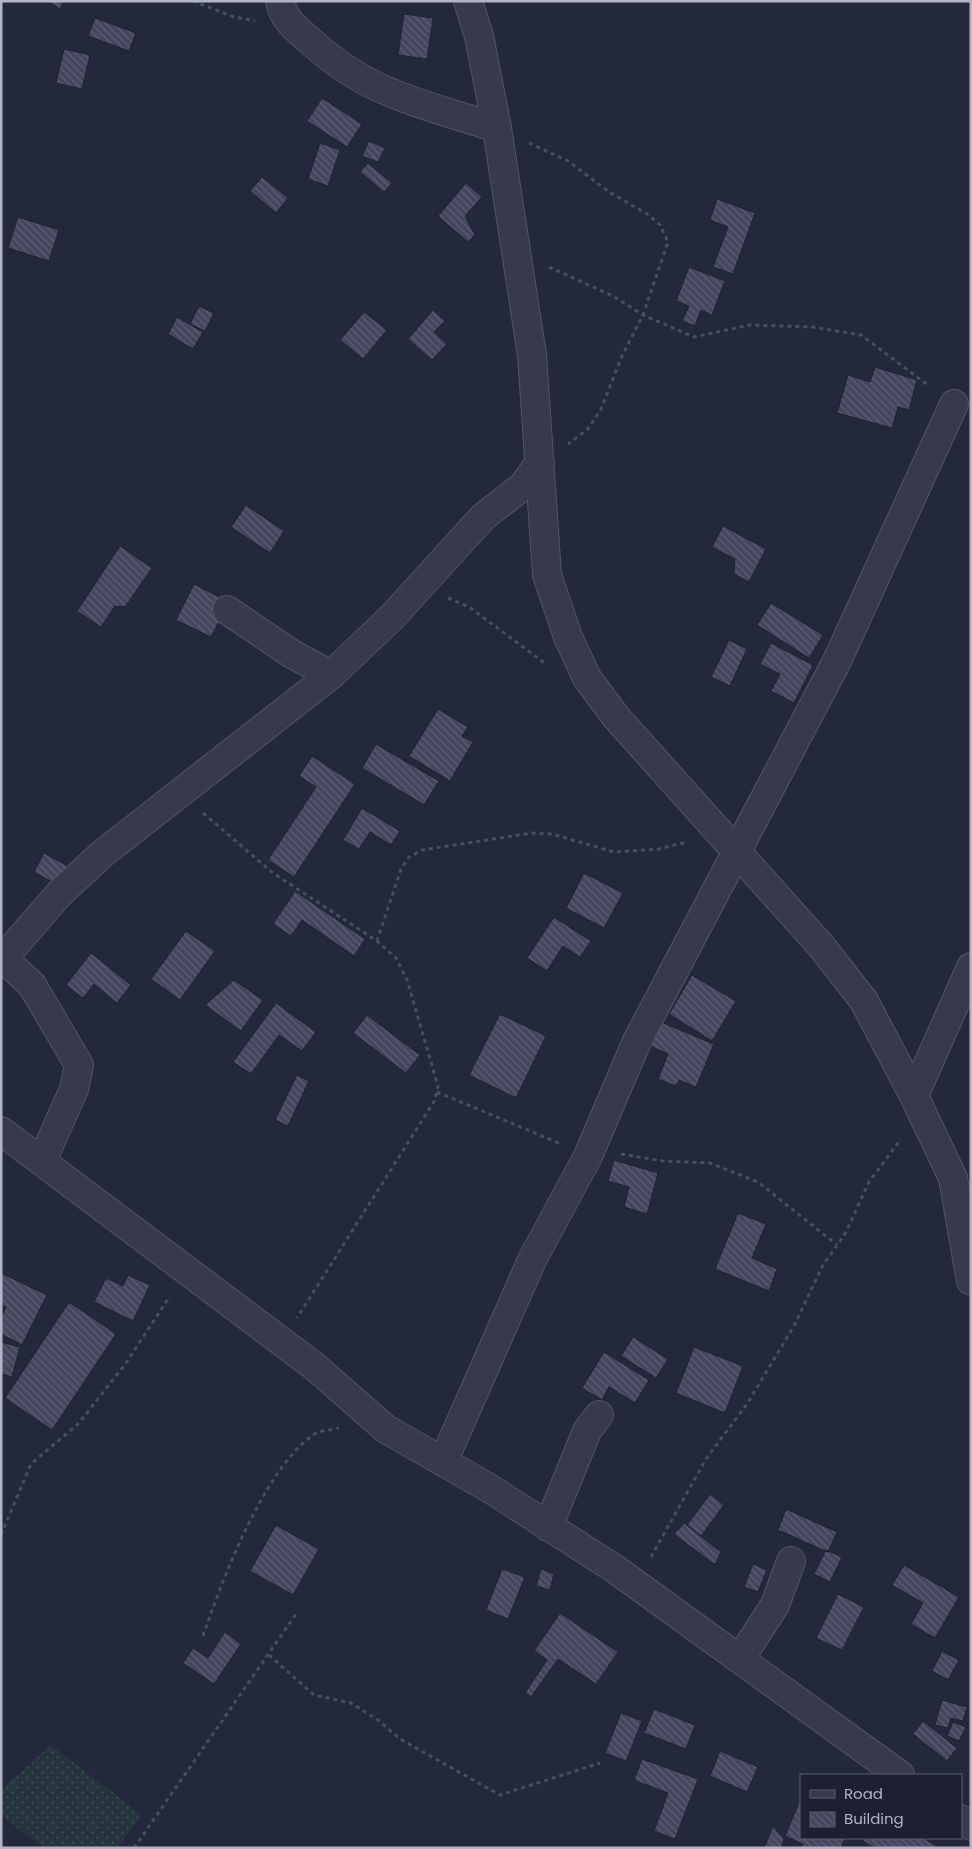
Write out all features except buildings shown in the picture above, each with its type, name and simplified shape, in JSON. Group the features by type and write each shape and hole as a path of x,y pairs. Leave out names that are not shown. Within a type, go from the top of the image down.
{"street":[{"path":"280,1 285,16 297,30 333,61 378,87 497,128"},
{"path":"468,1 479,36 497,128 532,355 547,575 568,638 587,678 616,716 822,947 864,1001 914,1096 953,1178 971,1281"},
{"path":"443,1462 532,1260 588,1156 637,1041 730,843 793,740 837,661 954,404"},
{"path":"42,1161 74,1089 80,1065 32,985 2,960 59,894 102,854 331,675 406,602 483,517 523,486 540,462"},
{"path":"226,610 286,650 331,675"},
{"path":"914,1096 971,967"},
{"path":"1,1131 285,1344 386,1429 489,1488 636,1584 899,1774"},
{"path":"548,1527 587,1432 600,1415"},
{"path":"740,1659 774,1605 791,1561"}],"path":[{"path":"193,1 234,17 297,30"},
{"path":"497,128 568,161 609,192 649,215 660,225 668,242 644,315 622,356 601,409 588,429 565,447 540,462"},
{"path":"516,252 613,296 644,315 694,337 750,325 812,327 848,331 861,335 908,372 954,404"},
{"path":"406,602 428,597 449,598 469,607 547,665"},
{"path":"180,793 273,872 378,941 396,958 407,980 436,1075 437,1092 435,1100 301,1310 285,1344"},
{"path":"378,941 402,869 409,857 422,850 532,833 552,834 614,852 730,843"},
{"path":"437,1092 588,1156 612,1152 664,1161 710,1163 758,1182 837,1245"},
{"path":"636,1584 706,1459 747,1404 794,1326 823,1265 845,1234 869,1182 906,1133 914,1096"},
{"path":"1,1535 31,1464 79,1423 126,1363 186,1270"},
{"path":"203,1636 213,1606 262,1497 295,1451 315,1433 376,1420"},
{"path":"134,1848 296,1614"},
{"path":"269,1655 314,1694 350,1703 378,1720 400,1739 500,1795 600,1763"}],"shaded area":[{"path":"51,1745 142,1815 117,1848 43,1848 1,1815 1,1790"}]}
